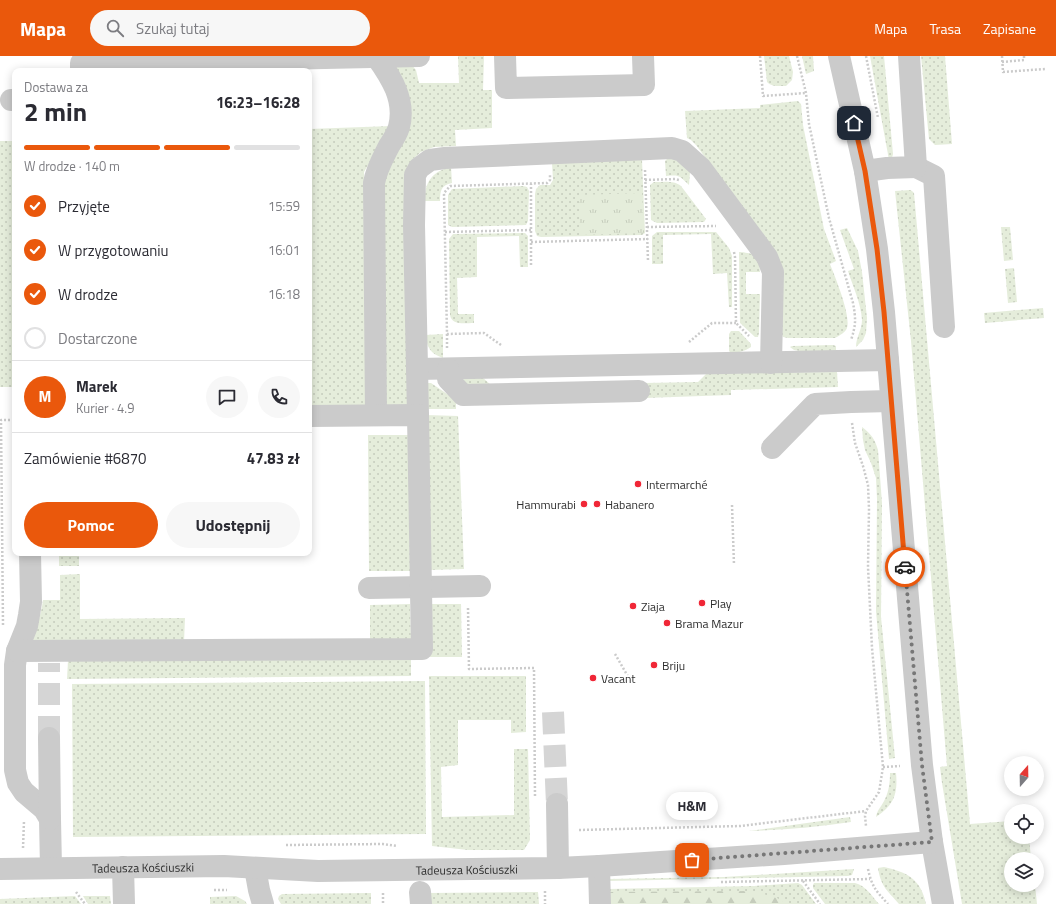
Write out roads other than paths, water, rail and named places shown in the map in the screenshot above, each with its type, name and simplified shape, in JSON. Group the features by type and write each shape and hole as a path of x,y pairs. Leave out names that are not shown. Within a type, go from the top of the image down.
{"street":[{"path":"376,56 394,85 401,106 399,129 376,173 374,183 376,415"},
{"path":"81,68 81,64 208,58 419,56"},
{"path":"505,56 506,88 644,85 643,56"},
{"path":"839,56 865,171 877,249 888,360 922,765 932,842 943,904"},
{"path":"909,56 916,167"},
{"path":"17,651 422,649 414,204 415,175 419,168 430,160 445,158 672,148 682,151 701,168 767,257 773,272 771,353"},
{"path":"865,171 887,168 916,167 934,176 944,327"},
{"path":"417,369 771,353 850,361 888,360"},
{"path":"448,368 448,379 464,396 639,391"},
{"path":"772,448 815,404 891,401"},
{"path":"312,416 418,415"},
{"path":"30,556 31,602 27,626 17,651 8,754 16,770 18,783 24,792 44,809 50,819"},
{"path":"369,588 474,586"},
{"path":"49,738 51,868"},
{"path":"557,804 558,868"},
{"name":"Tadeusza Kościuszki","path":"0,869 224,866 326,871 558,868 784,854 932,842"},
{"path":"599,866 600,904"},
{"path":"123,867 124,904"},
{"path":"255,868 263,904"}],"tunnel":[{"path":"49,663 49,738"},
{"path":"553,712 557,804"}],"place":[{"name":"Intermarché","path":"638,484"},
{"name":"Hammurabi","path":"584,504"},
{"name":"Habanero","path":"597,504"},
{"name":"Play","path":"702,603"},
{"name":"Ziaja","path":"633,606"},
{"name":"Brama Mazur","path":"667,623"},
{"name":"Briju","path":"654,665"},
{"name":"Vacant","path":"593,678"},
{"name":"H&M","path":"692,860"}]}
